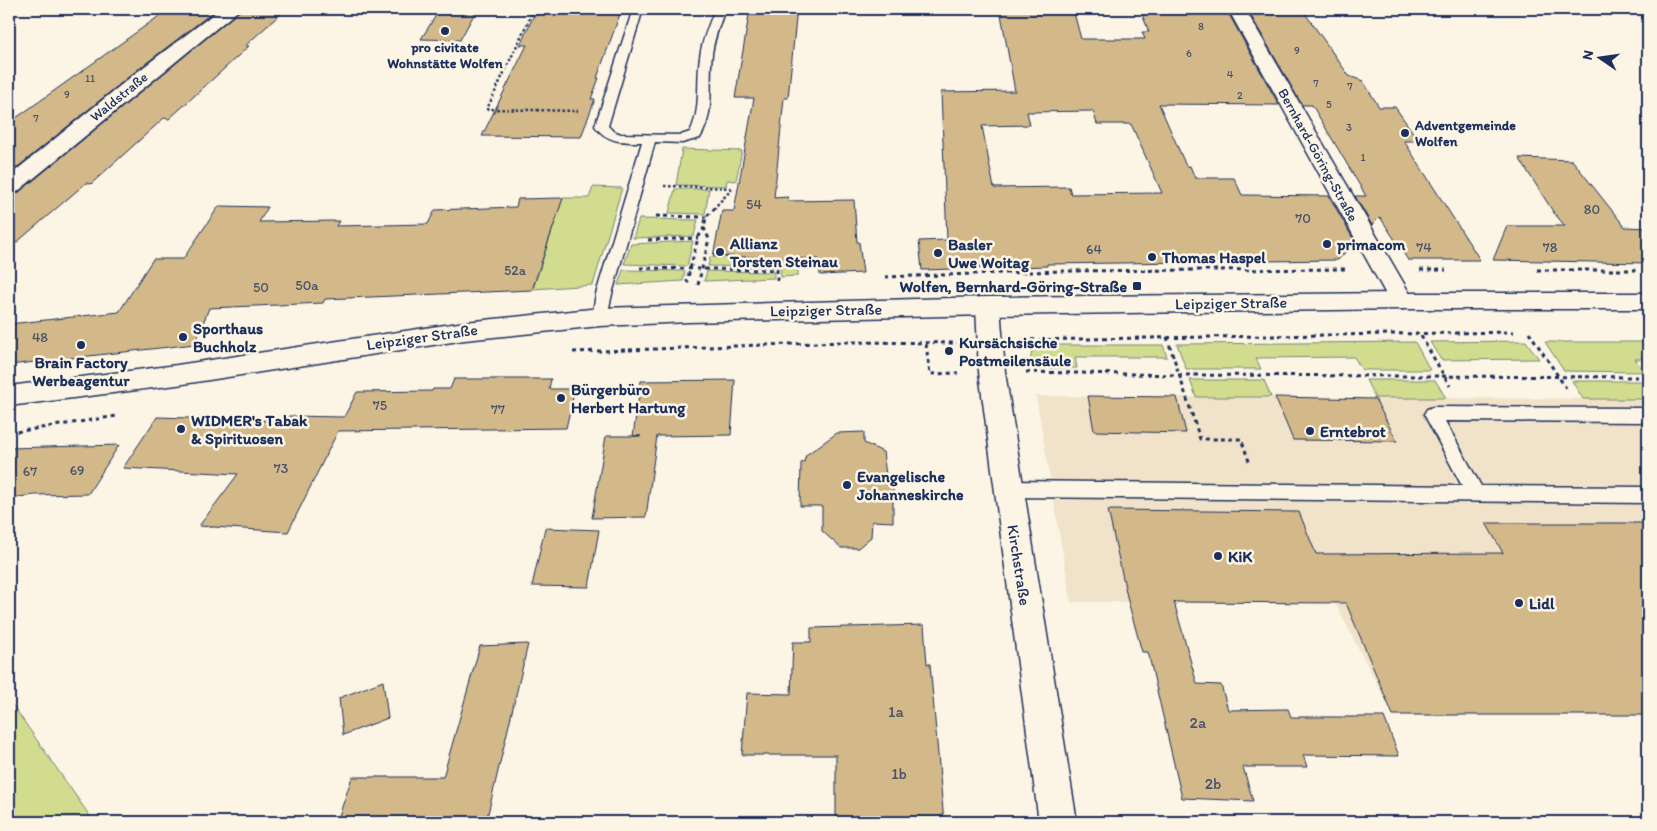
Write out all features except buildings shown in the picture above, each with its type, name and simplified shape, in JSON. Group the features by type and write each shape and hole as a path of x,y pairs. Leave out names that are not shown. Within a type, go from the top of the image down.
{"main road":[{"name":"Waldstraße","path":"9,187 144,76 231,9"},
{"name":"Bernhard-Göring-Straße","path":"1236,9 1402,301"},
{"name":"Leipziger Straße","path":"9,396 177,375 465,331 600,318 689,312 1402,301 1648,301"},
{"name":"Kirchstraße","path":"988,306 992,372 1058,822"}],"lane":[{"path":"638,9 601,126 608,134 619,138 682,139 694,135 699,128 706,90 705,62 708,44 720,9"},
{"path":"600,318 604,294 650,138"},
{"path":"1476,493 1433,414 1648,415"},
{"path":"1008,489 1648,495"}],"path":[{"path":"534,9 487,110 605,111"},
{"path":"636,186 733,188 706,218 696,247"},
{"path":"628,216 706,218"},
{"path":"699,281 709,239 704,228"},
{"path":"620,241 698,238"},
{"path":"637,268 777,270 777,278"},
{"path":"1536,270 1638,270"},
{"path":"1529,332 1569,392"},
{"path":"1146,338 1538,332"},
{"path":"1420,335 1454,392"},
{"path":"1167,337 1200,439 1241,439 1260,491"},
{"path":"567,352 844,342"},
{"path":"926,344 930,374 958,372"},
{"path":"992,372 1179,375 1648,377"}],"shaded area":[{"path":"1036,396 1648,399 1648,715 1393,715 1335,603 1071,602"}],"green space":[{"path":"682,149 742,151 736,181 727,180 726,186 676,185"},
{"path":"593,187 622,188 593,285 533,289 563,198 589,198"},
{"path":"675,189 709,189 705,214 669,213"},
{"path":"780,214 798,214 798,276 781,277 780,267 708,266 710,257 774,259"},
{"path":"639,219 698,220 694,236 633,238"},
{"path":"693,241 687,266 624,264 631,244"},
{"path":"623,270 685,271 683,281 618,285"},
{"path":"707,271 774,272 774,278 704,281"},
{"path":"1526,341 1539,359 1441,360 1430,342"},
{"path":"1415,342 1430,370 1362,370 1354,357 1256,358 1261,369 1186,369 1177,344"},
{"path":"1545,342 1648,342 1648,359 1635,359 1645,372 1564,371"},
{"path":"1041,345 1163,345 1167,357 1075,357 1077,368 1032,368 1031,354 1034,349"},
{"path":"1190,380 1264,380 1271,397 1196,397"},
{"path":"1366,380 1435,380 1446,398 1375,398"},
{"path":"1572,381 1648,381 1648,399 1583,399"},
{"path":"9,700 94,822 9,822"}],"place":[{"name":"pro civitate Wohnstätte Wolfen","path":"445,31"},
{"name":"Adventgemeinde Wolfen","path":"1405,133"},
{"name":"primacom","path":"1327,244"},
{"name":"Allianz Torsten Steinau","path":"720,252"},
{"name":"Basler Uwe Woitag","path":"938,253"},
{"name":"Thomas Haspel","path":"1152,257"},
{"name":"Wolfen, Bernhard-Göring-Straße","path":"1137,286"},
{"name":"Sporthaus Buchholz","path":"183,337"},
{"name":"Brain Factory Werbeagentur","path":"81,345"},
{"name":"Kursächsische Postmeilensäule","path":"949,351"},
{"name":"Bürgerbüro Herbert Hartung","path":"561,398"},
{"name":"WIDMER's Tabak & Spirituosen","path":"181,429"},
{"name":"Erntebrot","path":"1310,431"},
{"name":"Evangelische Johanneskirche","path":"847,485"},
{"name":"KiK","path":"1218,556"},
{"name":"Lidl","path":"1519,603"}]}
